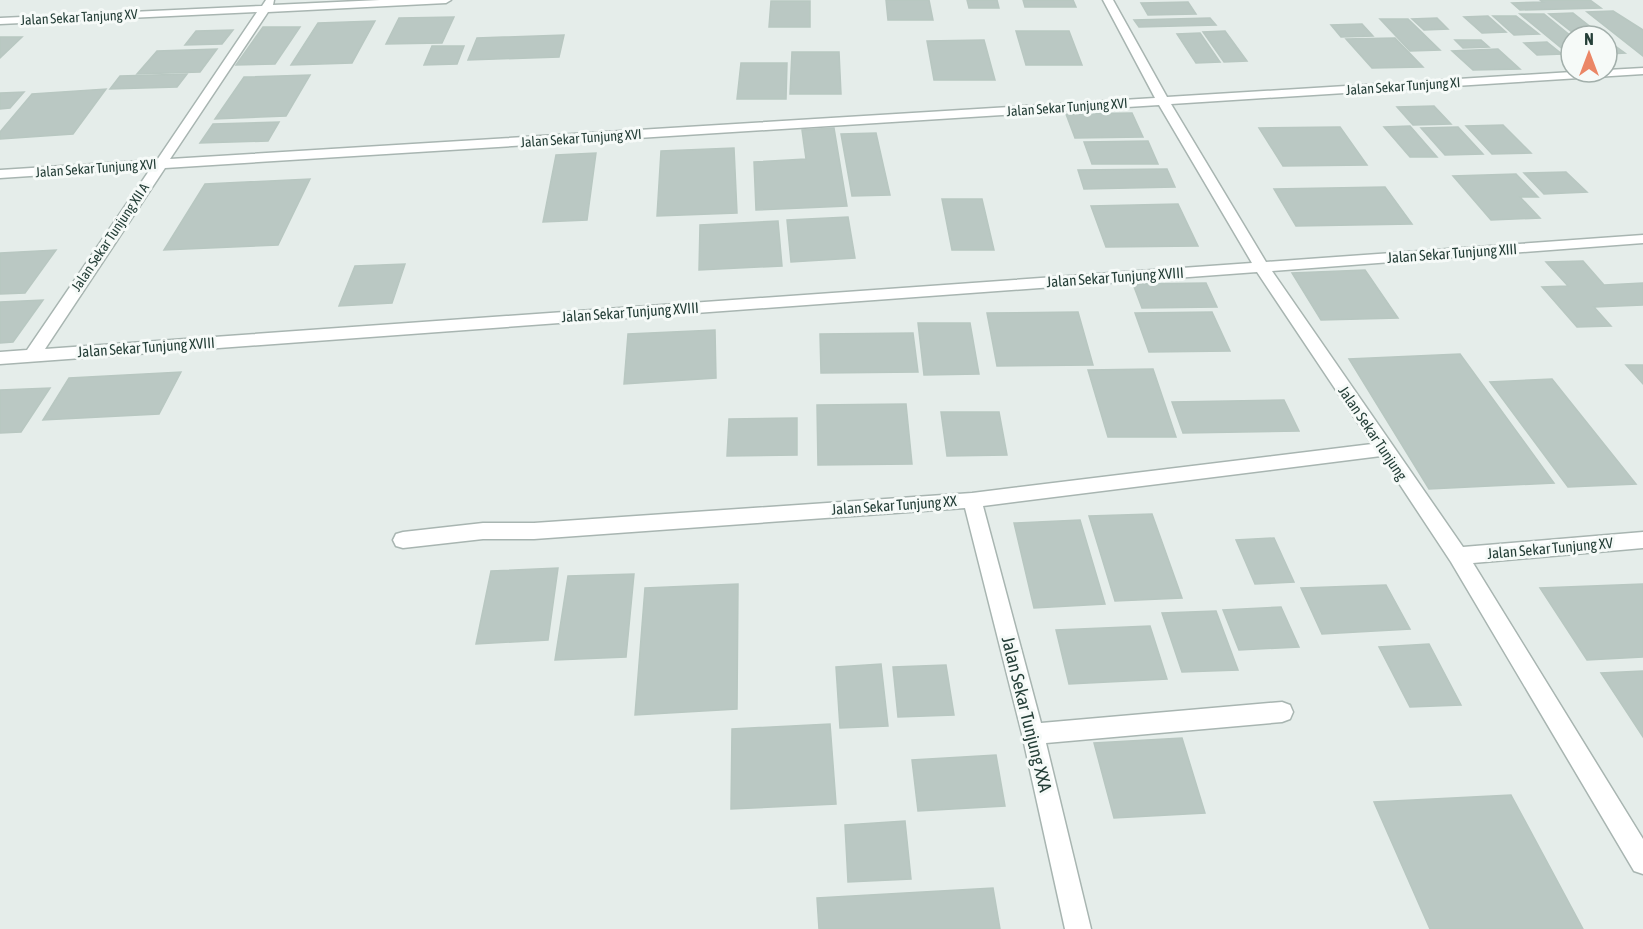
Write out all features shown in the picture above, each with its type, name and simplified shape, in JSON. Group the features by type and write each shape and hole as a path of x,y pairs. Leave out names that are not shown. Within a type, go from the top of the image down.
{"street":[{"name":"Jalan Sekar Tanjung XV","path":"0,21 268,4 446,0"},
{"name":"Jalan Sekar Tunjung","path":"1108,0 1163,101 1261,267 1458,556 1643,862"},
{"name":"Jalan Sekar Tunjung XII A","path":"32,356 268,4"},
{"name":"Jalan Sekar Tunjung XI","path":"1163,101 1643,71"},
{"name":"Jalan Sekar Tunjung XVI","path":"0,174 1163,101"},
{"name":"Jalan Sekar Tunjung XIII","path":"1261,267 1643,239"},
{"name":"Jalan Sekar Tunjung XVIII","path":"0,358 1261,267"},
{"name":"Jalan Sekar Tunjung XX","path":"403,540 483,531 534,531 972,500 1383,449"},
{"name":"Jalan Sekar Tunjung XXA","path":"972,500 1033,734 1078,929"},
{"name":"Jalan Sekar Tunjung XV","path":"1458,556 1643,540"},
{"path":"1033,734 1282,712"}],"building":[{"path":"886,0 929,0 933,20 888,20"},
{"path":"967,0 997,0 999,8 969,8"},
{"path":"1023,0 1073,0 1076,7 1025,7"},
{"path":"1540,0 1590,0 1601,8 1520,10 1512,3 1543,2"},
{"path":"771,1 810,1 810,27 769,27"},
{"path":"1188,2 1196,14 1148,15 1141,3"},
{"path":"1613,11 1643,30 1643,56 1619,37 1619,24 1602,24 1587,12"},
{"path":"1573,13 1587,24 1562,24 1549,14"},
{"path":"1520,14 1544,14 1559,26 1559,46"},
{"path":"1488,16 1506,32 1482,33 1464,17"},
{"path":"1493,16 1516,16 1539,34 1514,35"},
{"path":"454,17 442,43 386,44 399,18"},
{"path":"1210,18 1216,25 1139,27 1134,20"},
{"path":"1437,18 1448,29 1424,30 1412,19"},
{"path":"1380,19 1408,19 1440,50 1410,51"},
{"path":"375,21 352,63 291,65 318,23"},
{"path":"1362,24 1373,36 1341,37 1331,25"},
{"path":"263,27 300,27 275,64 236,65"},
{"path":"233,30 222,44 185,45 196,31"},
{"path":"1016,31 1069,31 1082,65 1026,65"},
{"path":"1225,31 1247,61 1224,62 1203,32"},
{"path":"1200,33 1220,62 1196,63 1177,34"},
{"path":"564,35 559,57 468,60 477,38"},
{"path":"0,37 22,37 0,58"},
{"path":"1395,38 1423,67 1372,68 1346,39"},
{"path":"984,40 995,80 934,80 927,41"},
{"path":"1455,40 1481,40 1489,47 1463,48"},
{"path":"1547,42 1559,54 1537,55 1524,43"},
{"path":"432,46 464,46 457,64 424,65"},
{"path":"217,49 200,72 137,74 157,51"},
{"path":"1498,49 1520,69 1473,70 1452,51"},
{"path":"792,52 839,52 841,94 790,94"},
{"path":"741,63 787,63 786,99 737,99"},
{"path":"187,74 177,87 110,89 120,76"},
{"path":"310,75 286,116 215,119 244,77"},
{"path":"106,89 73,134 0,139 0,132 32,94"},
{"path":"24,92 10,108 0,109 0,93"},
{"path":"1434,106 1451,124 1413,125 1397,107"},
{"path":"1132,113 1143,137 1075,138 1066,114"},
{"path":"279,122 268,141 200,143 213,124"},
{"path":"1503,125 1531,153 1492,154 1466,126"},
{"path":"1410,126 1437,157 1410,157 1384,127"},
{"path":"1340,127 1367,165 1283,166 1259,128"},
{"path":"1458,127 1483,154 1445,155 1421,128"},
{"path":"834,128 847,206 756,210 754,162 806,159 802,130"},
{"path":"876,133 890,195 852,196 841,134"},
{"path":"1148,141 1158,164 1092,164 1084,142"},
{"path":"734,148 737,213 657,216 661,151"},
{"path":"596,153 587,220 543,222 556,155"},
{"path":"1167,169 1175,187 1084,189 1078,170"},
{"path":"1566,172 1587,192 1544,194 1524,173"},
{"path":"1516,174 1538,197 1520,197 1540,218 1491,220 1453,176"},
{"path":"310,179 278,245 164,250 205,184"},
{"path":"1385,187 1412,224 1296,226 1274,189"},
{"path":"942,199 982,199 994,250 952,250"},
{"path":"1178,204 1198,246 1106,247 1091,206"},
{"path":"848,217 855,258 791,262 787,220"},
{"path":"778,221 782,266 699,270 700,225"},
{"path":"56,250 25,293 0,294 0,253"},
{"path":"1583,261 1604,285 1643,283 1643,305 1594,307 1611,326 1577,327 1542,287 1568,286 1546,262"},
{"path":"405,264 392,303 339,306 355,266"},
{"path":"1365,270 1398,318 1321,320 1292,273"},
{"path":"1206,283 1217,307 1142,308 1133,284"},
{"path":"43,300 13,342 0,343 0,302"},
{"path":"1078,312 1093,365 997,366 987,313"},
{"path":"1212,312 1230,351 1149,352 1135,313"},
{"path":"918,323 970,323 979,374 924,375"},
{"path":"715,330 716,378 624,384 628,334"},
{"path":"913,333 918,372 821,373 820,334"},
{"path":"1460,354 1554,483 1429,489 1349,359"},
{"path":"1626,365 1643,365 1643,384"},
{"path":"1153,369 1176,437 1108,437 1088,370"},
{"path":"181,372 159,414 43,420 69,378"},
{"path":"1552,379 1636,484 1568,487 1490,382"},
{"path":"50,388 21,432 0,433 0,390"},
{"path":"1284,400 1299,431 1183,433 1172,402"},
{"path":"906,404 912,464 818,465 817,405"},
{"path":"941,412 999,412 1007,455 947,456"},
{"path":"797,418 797,455 727,456 729,419"},
{"path":"1152,514 1182,598 1115,601 1089,516"},
{"path":"1080,520 1105,604 1034,608 1014,523"},
{"path":"1274,538 1294,582 1255,584 1236,540"},
{"path":"558,568 548,640 476,644 491,571"},
{"path":"634,574 626,657 555,660 568,576"},
{"path":"738,584 737,709 635,715 645,588"},
{"path":"1643,584 1643,657 1587,660 1540,588"},
{"path":"1386,585 1410,629 1322,634 1301,588"},
{"path":"1281,607 1299,647 1239,650 1223,610"},
{"path":"1216,611 1238,670 1182,672 1162,613"},
{"path":"1150,626 1167,679 1069,684 1056,630"},
{"path":"1429,644 1461,705 1410,707 1379,647"},
{"path":"881,664 888,726 840,728 836,667"},
{"path":"946,665 954,715 898,717 893,667"},
{"path":"1643,671 1643,737 1601,673"},
{"path":"830,724 836,804 731,809 732,729"},
{"path":"1182,738 1205,813 1114,818 1094,743"},
{"path":"996,755 1005,806 918,811 912,760"},
{"path":"1511,795 1583,929 1430,929 1374,802"},
{"path":"905,821 911,879 848,882 845,825"},
{"path":"993,888 1000,929 819,929 817,898"}]}
